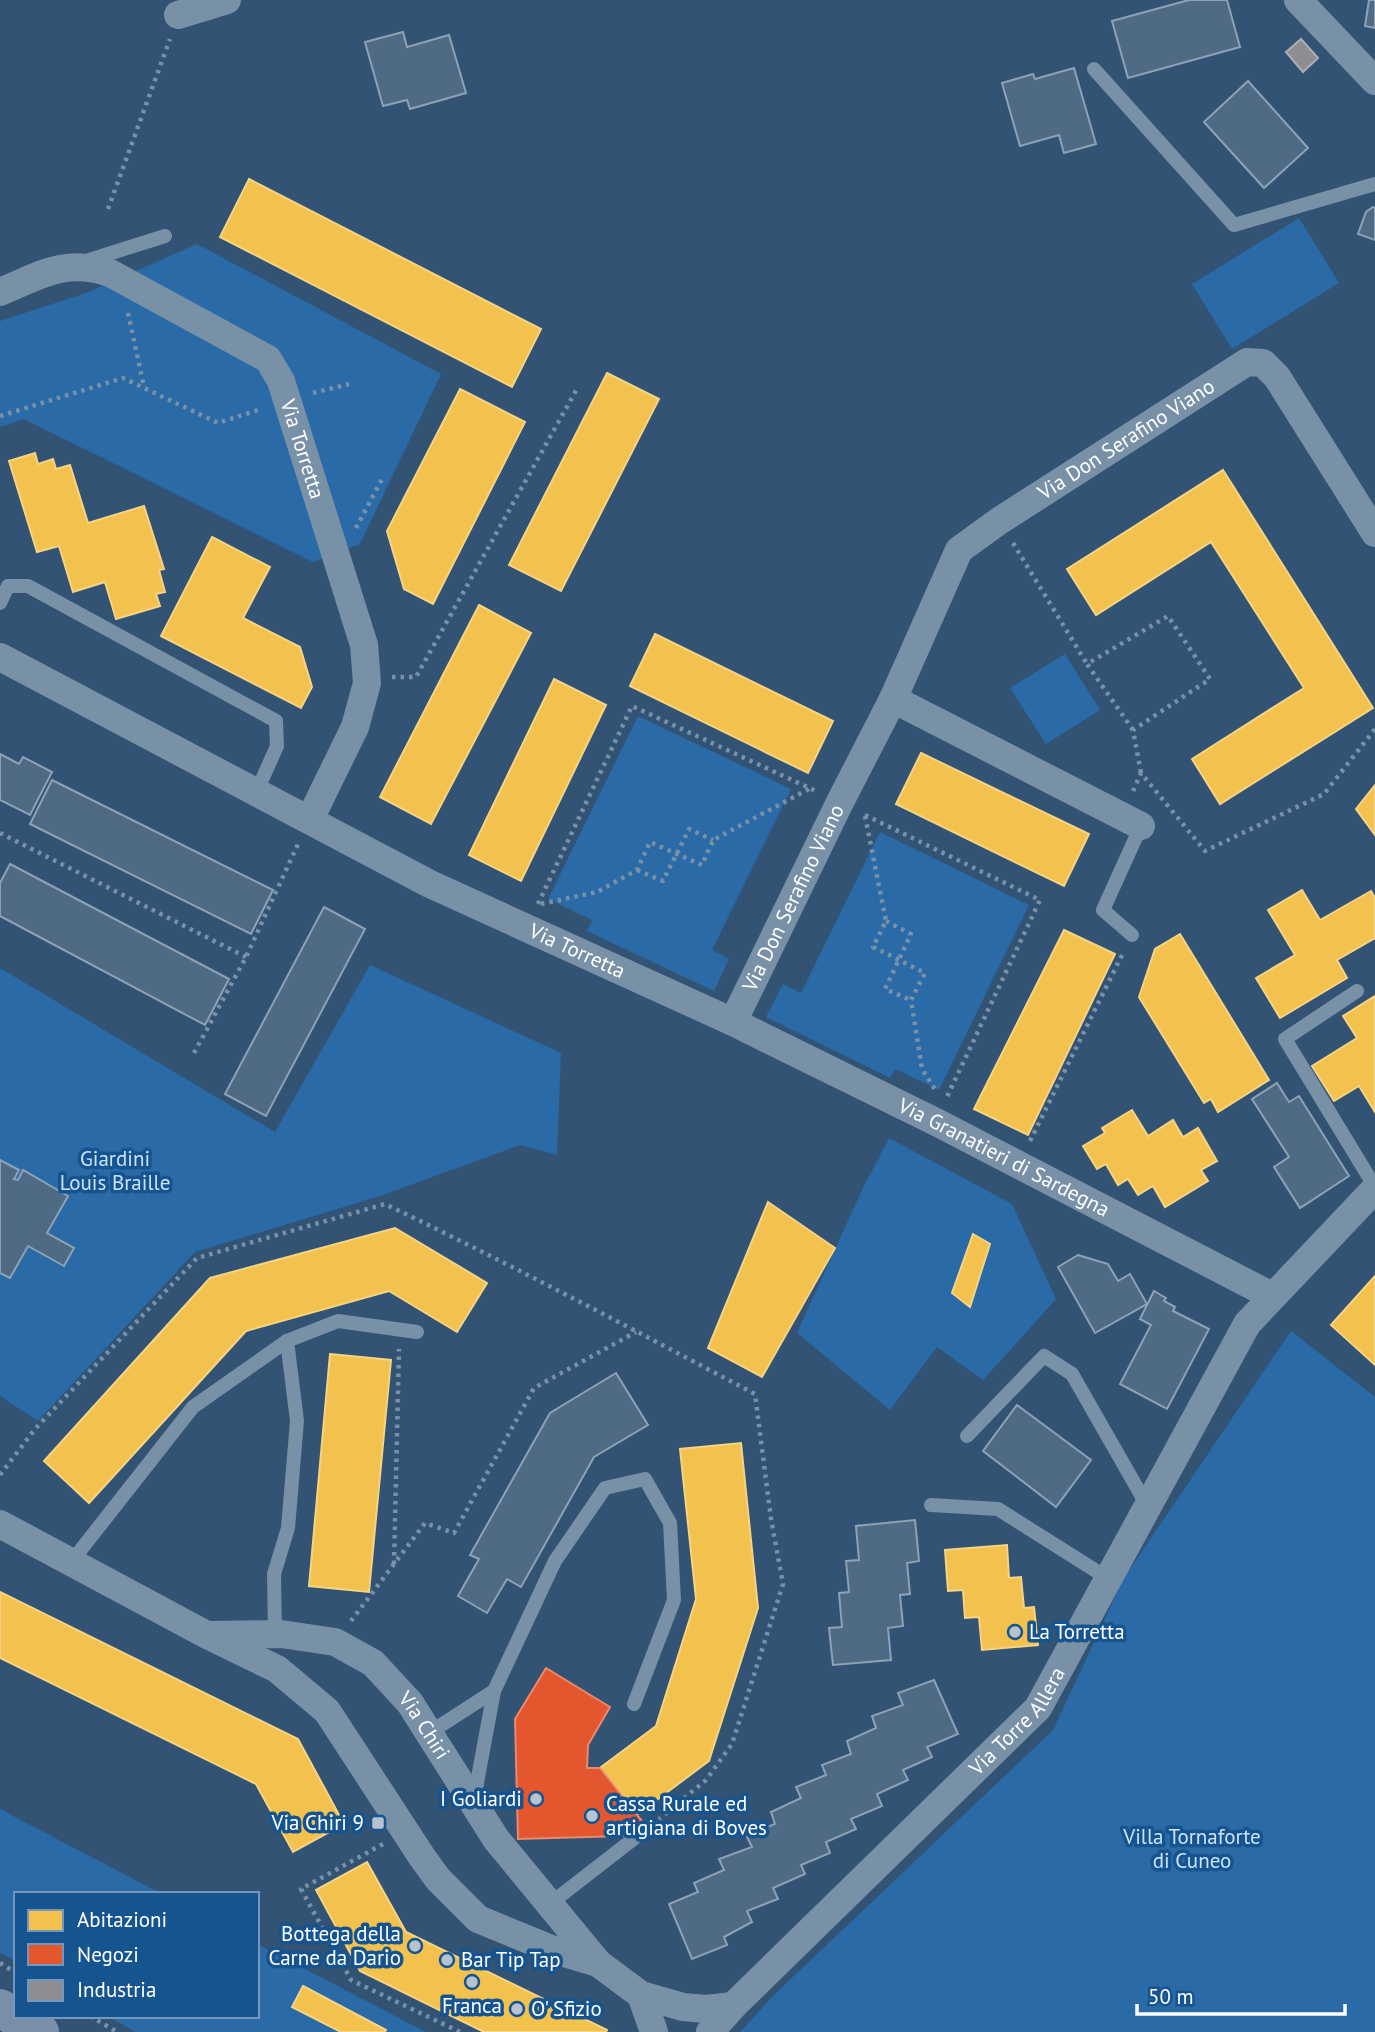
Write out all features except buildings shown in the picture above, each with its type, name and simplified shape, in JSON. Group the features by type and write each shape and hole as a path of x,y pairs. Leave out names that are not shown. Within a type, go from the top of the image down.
{"main road":[{"path":"17,2018 40,2032"}],"street":[{"path":"178,15 227,0"},
{"path":"1298,0 1375,81"},
{"name":"Via Torretta","path":"0,292 55,270 73,266 92,267 120,279 268,359 281,381 364,645 367,676 355,727 310,819"},
{"name":"Via Don Serafino Viano","path":"733,1023 839,803 893,699 959,550 999,520 1247,362 1263,363 1277,377 1375,533"},
{"name":"Via Torretta","path":"0,657 430,884 733,1023"},
{"path":"893,699 1131,820"},
{"name":"Via Granatieri di Sardegna","path":"733,1023 1019,1165 1272,1296"},
{"name":"Via Torre Allera","path":"710,2032 733,2006 1038,1708 1247,1324 1375,1188"},
{"name":"Via Chiri","path":"0,1524 207,1635 277,1669 327,1711 439,1879 478,1919 551,1949 598,1963"},
{"name":"Via Chiri","path":"207,1635 275,1634 335,1642 373,1663 410,1703 496,1839 598,1963 641,1995 683,2007 706,2009 733,2006"},
{"path":"641,1995 654,2032"}],"lane":[{"path":"1094,69 1234,225 1375,184"},
{"path":"73,266 165,236"},
{"path":"0,603 8,586 28,586 276,721 277,746 257,791"},
{"path":"1131,820 1103,910 1132,935"},
{"path":"1357,991 1285,1040 1375,1188"},
{"path":"72,1562 193,1406 287,1341 338,1321 417,1332"},
{"path":"275,1634 274,1574 288,1528 297,1421 287,1341"},
{"path":"967,1436 1044,1356 1072,1374 1147,1507"},
{"path":"473,1803 494,1691 555,1561 605,1488 645,1479 670,1523 674,1600 634,1704"},
{"path":"931,1505 998,1509 1109,1579"},
{"path":"429,1733 494,1691"},
{"path":"551,1903 645,1830"}],"path":[{"path":"108,209 178,15"},
{"path":"120,279 144,387"},
{"path":"0,416 123,378 218,423 287,400 349,384"},
{"path":"367,676 415,677 578,387"},
{"path":"331,541 353,533 382,479"},
{"path":"999,520 1087,664 1133,730 1141,773 1131,820"},
{"path":"1087,664 1168,616 1210,679 1133,730"},
{"path":"1141,773 1205,851 1324,794 1375,729"},
{"path":"538,905 597,892 637,870 650,842 702,865 713,840 809,788"},
{"path":"865,815 886,921 873,947 925,973 911,1000 922,1069 945,1103"},
{"path":"194,1053 246,957 310,819"},
{"path":"637,870 663,881 689,829 713,840"},
{"path":"0,833 246,957"},
{"path":"886,921 911,934 885,989 911,1000"},
{"path":"1019,1165 1132,935"},
{"path":"0,1475 35,1429 197,1258 385,1204 755,1394 771,1519 783,1584 732,1744 706,1780 645,1830"},
{"path":"394,1565 400,1330"},
{"path":"335,1642 425,1523 454,1533 534,1388 637,1332"},
{"path":"407,1831 301,1889 351,1980 460,2032"},
{"path":"93,2018 117,2032"}],"green space":[{"path":"1299,218 1339,283 1232,349 1192,284"},
{"path":"197,244 441,374 360,544 313,562 24,419 0,427 0,321 86,293"},
{"path":"1065,654 1100,710 1046,744 1010,688"},
{"path":"638,716 791,789 712,950 729,959 714,991 587,931 592,920 548,899"},
{"path":"880,832 1029,905 939,1090 895,1069 890,1078 766,1017 783,984 801,993"},
{"name":"Giardini Louis Braille","path":"370,965 561,1053 557,1155 520,1145 380,1196 195,1252 38,1421 0,1396 0,968 275,1132"},
{"path":"889,1138 1012,1204 1056,1299 983,1380 937,1347 890,1410 797,1333 862,1190"},
{"name":"Villa Tornaforte di Cuneo","path":"1291,1331 1375,1397 1375,2032 740,2032 775,1994 1053,1730 1124,1578"},
{"path":"0,1808 158,1892 14,1892 14,1961 0,1952"},
{"path":"259,1945 426,2032 135,2032 111,2018 259,2018"}],"place":[{"name":"La Torretta","path":"1015,1632"},
{"name":"I Goliardi","path":"536,1799"},
{"name":"Cassa Rurale ed artigiana di Boves","path":"592,1816"},
{"name":"Via Chiri 9","path":"378,1823"},
{"name":"Bottega della Carne da Dario","path":"415,1946"},
{"name":"Bar Tip Tap","path":"447,1960"},
{"name":"Franca","path":"472,1982"},
{"name":"O' Sfizio","path":"517,2009"}]}
